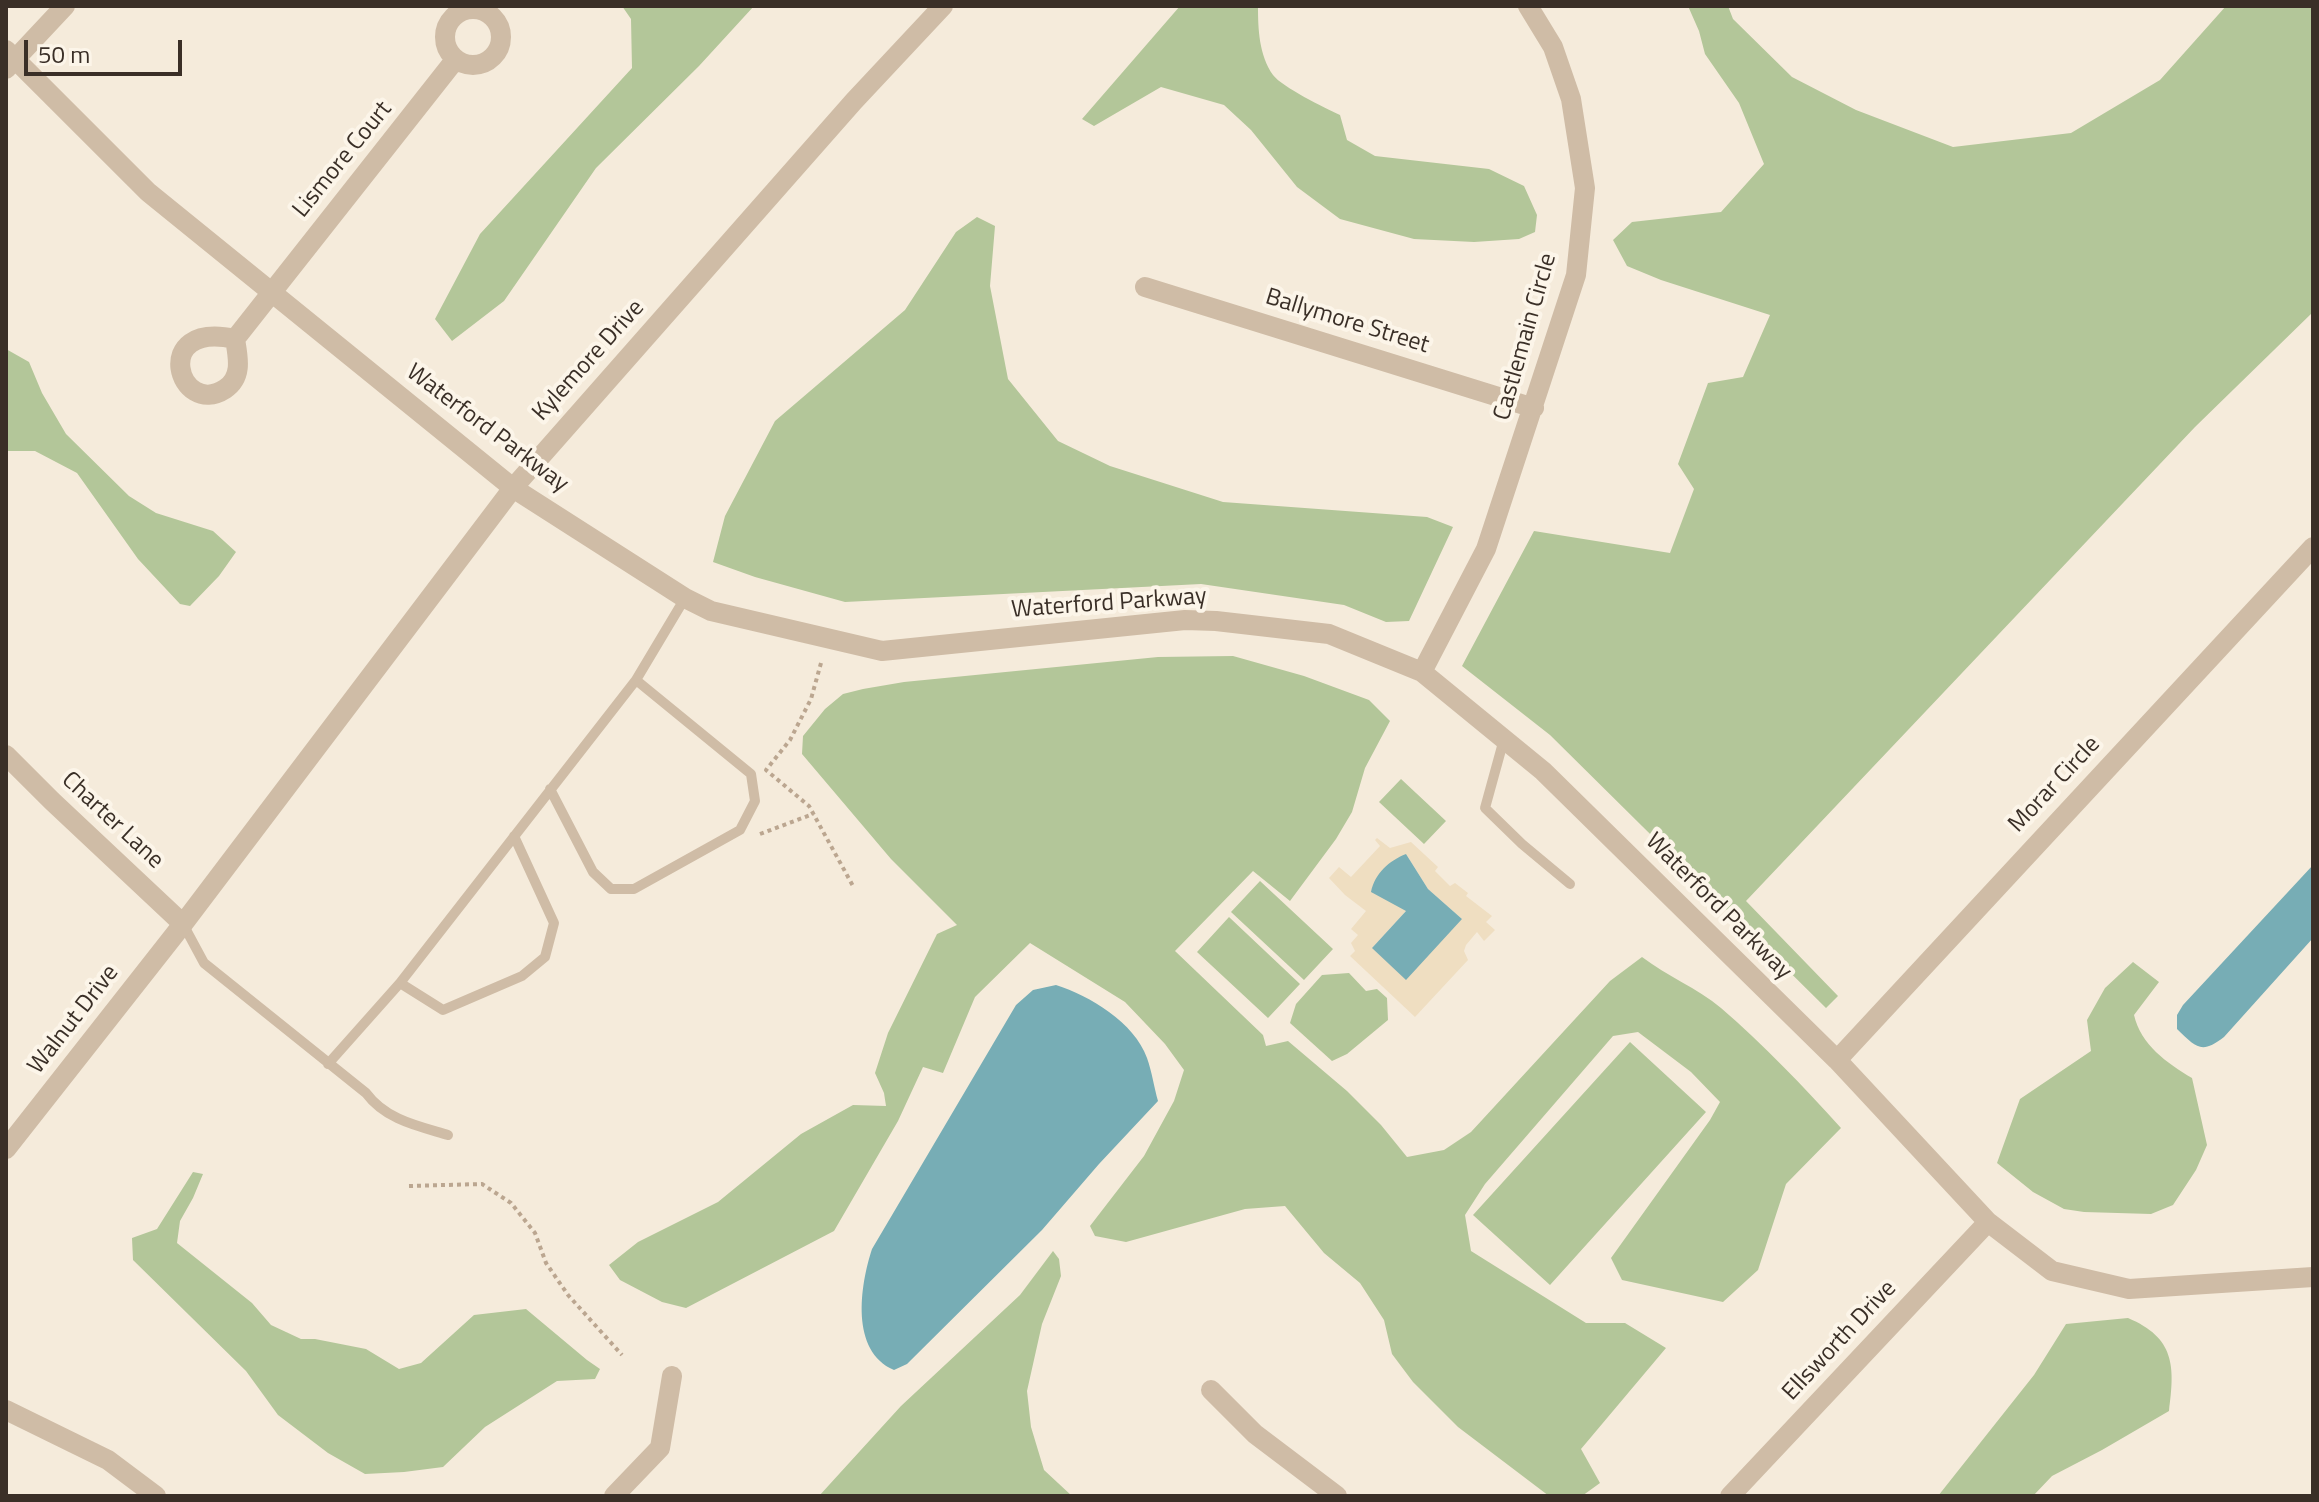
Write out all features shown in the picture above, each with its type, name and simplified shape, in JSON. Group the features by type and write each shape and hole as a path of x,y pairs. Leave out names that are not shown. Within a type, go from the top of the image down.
{"street":[{"path":"9,59 65,6"},
{"name":"Kylemore Drive","path":"183,924 513,488 854,101 943,6"},
{"name":"Castlemain Circle","path":"1422,672 1486,549 1576,275 1585,188 1571,99 1553,47 1528,6"},
{"name":"Waterford Parkway","path":"9,59 148,192 513,488 685,598 711,611 882,651 1185,620 1216,621 1329,634 1422,672 1543,771 1837,1060 1988,1222 2052,1271 2129,1289 2313,1277"},
{"name":"Lismore Court","path":"235,339 455,60"},
{"name":"Ballymore Street","path":"1145,287 1534,408"},
{"name":"Morar Circle","path":"1837,1060 2313,547"},
{"name":"Charter Lane","path":"6,755 183,924"},
{"name":"Walnut Drive","path":"6,1149 183,924"},
{"name":"Ellsworth Drive","path":"1730,1496 1988,1222"},
{"path":"614,1496 660,1448 672,1376"},
{"path":"1211,1390 1255,1434 1337,1496"},
{"path":"6,1410 108,1460 156,1496"}],"lane":[{"path":"328,1064 400,983 636,680 685,598"},
{"path":"550,789 593,872 611,889 634,889 740,830 755,801 751,774 636,680"},
{"path":"1504,739 1485,808 1570,884"},
{"path":"400,983 443,1010 522,976 545,957 554,923 514,836"},
{"path":"183,924 204,963 366,1093 374,1104 395,1118 448,1135"}],"path":[{"path":"821,663 811,699 790,740 766,770 809,806 853,886"},
{"path":"760,834 813,814"},
{"path":"409,1186 482,1184 511,1203 535,1233 546,1263 568,1295 622,1355"}],"green space":[{"path":"622,6 754,6 699,66 596,168 504,301 452,341 435,319 480,234 632,68 631,19"},
{"path":"1180,6 1258,6 1262,50 1273,75 1294,91 1340,115 1347,140 1375,156 1489,169 1524,186 1537,215 1535,232 1519,239 1474,242 1414,239 1340,219 1297,187 1251,130 1224,105 1161,87 1094,126 1082,119"},
{"path":"1688,6 1728,6 1733,19 1792,77 1856,110 1953,147 2071,133 2160,80 2226,6 2313,6 2313,312 2195,427 1746,901 1838,996 1826,1008 1550,735 1462,666 1534,531 1670,553 1694,489 1678,464 1708,383 1743,377 1770,315 1627,266 1613,240 1632,222 1721,212 1764,164 1739,103 1705,54"},
{"path":"977,217 995,226 990,286 1008,379 1058,441 1110,466 1223,502 1427,517 1453,527 1409,621 1386,622 1344,605 1201,584 845,602 713,562 725,516 775,421 905,310 956,232"},
{"path":"6,349 29,362 42,393 66,434 129,496 156,513 213,531 236,552 219,576 190,606 180,604 138,559 77,473 35,451 6,451"},
{"path":"1233,656 1304,676 1369,700 1390,721 1365,768 1352,812 1290,901 1253,871 1175,951 1263,1035 1266,1046 1288,1041 1347,1091 1407,1157 1444,1150 1471,1132 1610,981 1642,957 1721,1008 1783,1066 1841,1128 1786,1184 1758,1270 1723,1302 1622,1280 1611,1258 1720,1102 1691,1072 1638,1032 1613,1036 1485,1184 1465,1215 1471,1251 1586,1323 1625,1323 1666,1348 1581,1449 1600,1483 1582,1496 1549,1496 1458,1427 1413,1382 1392,1354 1384,1320 1360,1283 1324,1253 1285,1206 1245,1209 1126,1242 1095,1236 1090,1226 1144,1156 1174,1101 1184,1070 1165,1044 1125,1002 1030,943 975,997 943,1073 923,1067 898,1121 834,1231 686,1308 662,1302 620,1280 609,1265 638,1242 718,1202 801,1134 853,1105 886,1106 875,1073 888,1033 937,934 957,925 891,859 802,754 803,736 825,709 843,694 904,682 1158,657"},
{"path":"1401,779 1446,821 1424,844 1379,802"},
{"path":"1260,881 1333,949 1304,980 1231,912"},
{"path":"1229,917 1300,984 1268,1018 1197,952"},
{"path":"2133,962 2159,982 2134,1015 2137,1026 2156,1052 2192,1078 2207,1145 2196,1170 2173,1205 2151,1214 2064,1209 2033,1192 1997,1163 2020,1099 2091,1051 2087,1020 2105,988"},
{"path":"1349,973 1366,991 1377,989 1387,998 1388,1020 1347,1054 1332,1061 1290,1023 1296,1004 1322,975"},
{"path":"1630,1042 1706,1112 1550,1285 1473,1215"},
{"path":"193,1172 203,1174 180,1221 177,1243 252,1303 271,1325 301,1339 366,1349 399,1369 421,1363 474,1315 526,1309 600,1369 595,1379 557,1381 485,1427 443,1467 365,1474 328,1453 278,1415 246,1371 133,1260 132,1238 157,1229"},
{"path":"1053,1251 1059,1259 1061,1276 1042,1324 1027,1391 1031,1427 1044,1470 1072,1496 819,1496 901,1406 1020,1295"},
{"path":"2128,1318 2155,1335 2168,1355 2172,1380 2169,1411 2052,1476 2033,1496 1938,1496 2034,1375 2066,1324"}],"shaded area":[{"path":"1377,838 1390,848 1411,842 1438,867 1435,871 1450,886 1455,883 1492,916 1486,922 1495,930 1484,941 1477,932 1464,951 1468,960 1415,1017 1350,956 1355,951 1351,943 1358,935 1351,929 1366,911 1329,878 1339,867 1351,877 1380,846 1375,840","holes":["1406,854 1428,889 1462,919 1372,948 1406,911"]}],"water":[{"path":"1406,854 1428,889 1462,919 1406,980 1372,948 1406,911 1371,892 1384,868"},
{"path":"2313,865 2313,938 2224,1037 2210,1046 2194,1044 2177,1029 2177,1015 2183,1005"},
{"path":"1056,985 1096,1003 1132,1033 1147,1058 1158,1101 1042,1230 907,1364 894,1370 880,1361 870,1348 865,1333 862,1299 872,1249 1016,1005 1033,990"}]}
